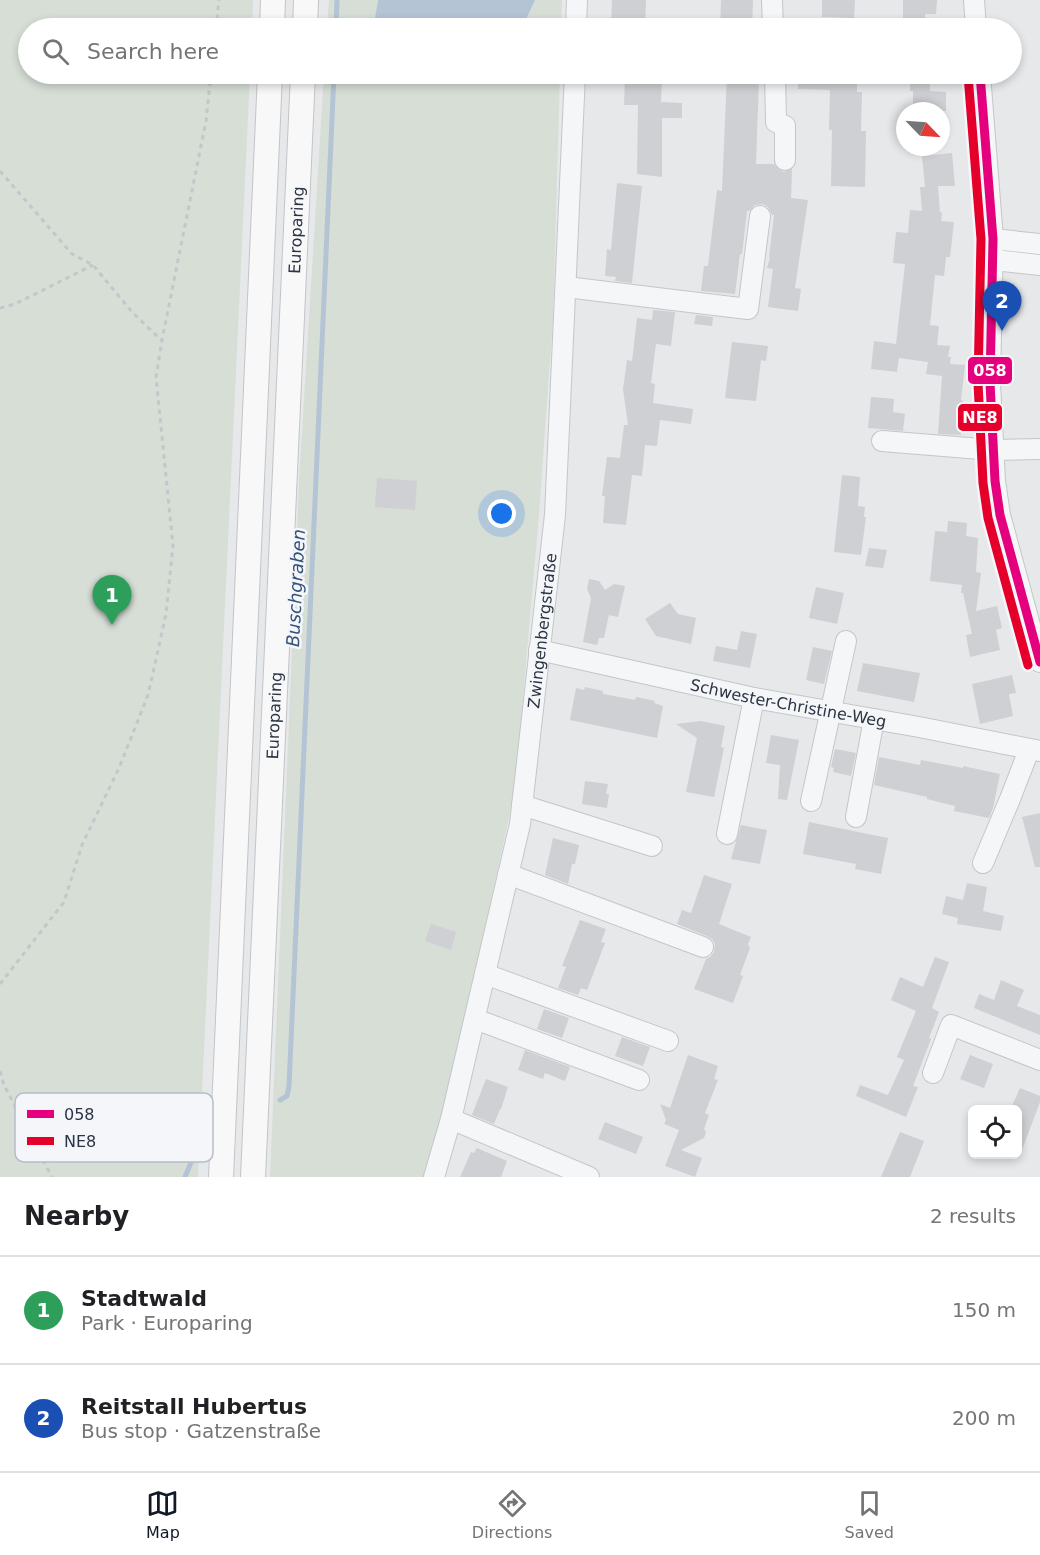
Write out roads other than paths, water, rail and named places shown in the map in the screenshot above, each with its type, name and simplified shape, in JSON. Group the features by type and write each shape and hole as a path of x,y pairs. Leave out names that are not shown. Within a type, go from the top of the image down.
{"main road":[{"path":"272,18 273,0"},
{"path":"305,18 306,0"},
{"name":"Europaring","path":"221,1177 270,84"},
{"name":"Europaring","path":"253,1177 303,84"}],"street":[{"path":"576,18 577,0"},
{"path":"772,0 773,18"},
{"path":"974,0 975,18"},
{"name":"Zwingenbergstraße","path":"435,1177 451,1119 520,824 555,515 575,84"},
{"path":"775,84 776,122 785,126 784,160"},
{"path":"981,84 993,239 990,357 996,490 1000,515 1037,638 1040,662"},
{"path":"566,287 748,309 760,216"},
{"path":"993,239 1040,244"},
{"path":"993,260 1040,265"},
{"path":"882,441 993,450 1040,449"},
{"path":"811,801 846,641"},
{"name":"Schwester-Christine-Weg","path":"539,650 754,698 1034,750"},
{"path":"727,834 754,698"},
{"path":"856,817 874,719"},
{"path":"983,863 1010,798 1034,750"},
{"path":"522,805 652,846"},
{"path":"508,874 703,947"},
{"path":"485,974 668,1041"},
{"path":"475,1018 639,1080"},
{"path":"933,1073 951,1025 1040,1060"},
{"path":"451,1119 589,1177"}],"water":[{"path":"378,0 535,0 527,18 375,18"}],"waterway":[{"name":"Buschgraben","path":"336,18 337,0"},
{"name":"Buschgraben","path":"280,1100 287,1096 289,1086 334,84"},
{"name":"Buschgraben","path":"185,1177 191,1162"}],"place":[{"name":"Reitstall Hubertus","path":"1002,331"},
{"name":"Stadtwald","path":"112,625"}]}
